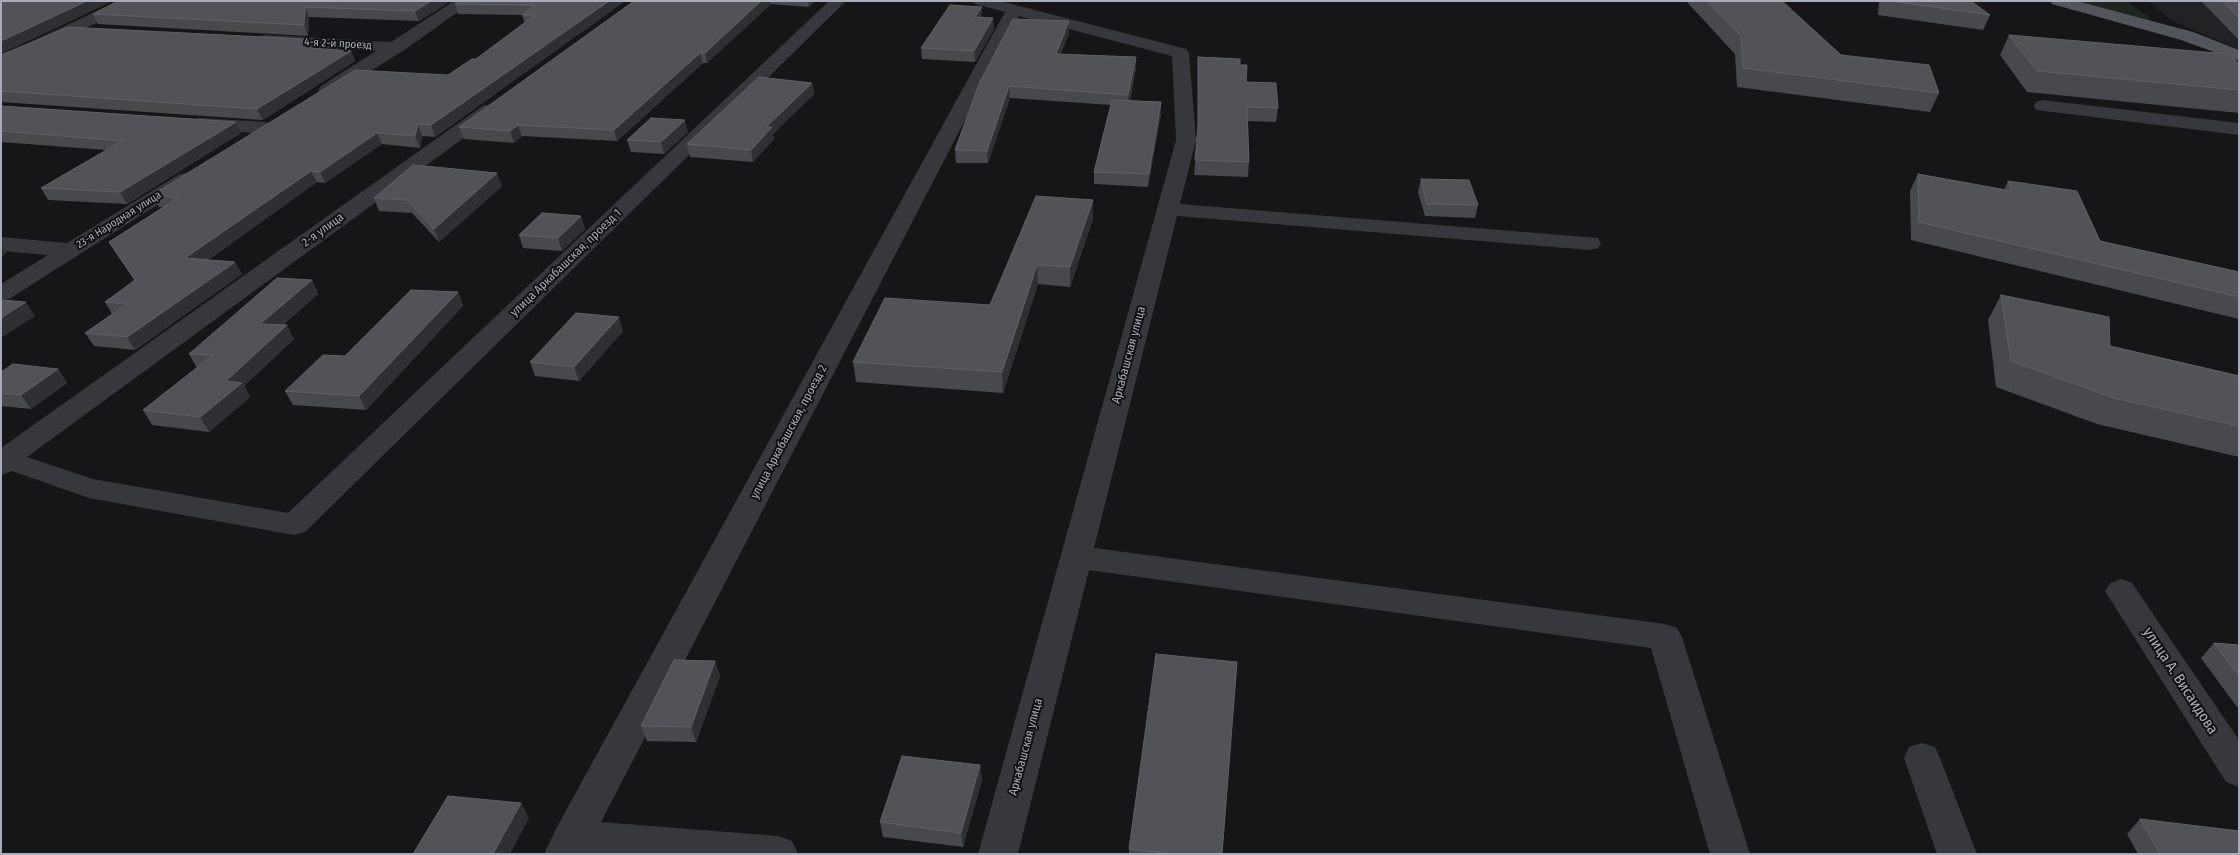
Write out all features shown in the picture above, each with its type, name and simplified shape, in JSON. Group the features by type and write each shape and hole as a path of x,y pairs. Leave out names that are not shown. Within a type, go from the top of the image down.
{"main road":[{"path":"2058,1 2187,36 2239,56"},
{"path":"2150,10 2187,36"}],"street":[{"path":"1,63 131,1"},
{"path":"314,98 397,47 465,1"},
{"name":"улица Аркабашская, проезд 1","path":"294,525 838,1"},
{"name":"Аркабашская улица","path":"981,1 1180,53 1186,140 998,854"},
{"name":"улица Аркабашская, проезд 2","path":"568,845 1014,10"},
{"path":"70,30 99,32"},
{"name":"4-я 2-й проезд","path":"248,39 397,47"},
{"name":"2-я улица","path":"3,463 512,94"},
{"path":"2043,106 2239,129"},
{"path":"187,123 273,123 240,144"},
{"name":"23-я Народная улица","path":"1,294 198,171"},
{"path":"1168,209 1590,243"},
{"path":"1,244 72,250"},
{"name":"2-я улица","path":"3,463 89,488 294,525"},
{"path":"1076,557 1665,637 1730,854"},
{"name":"улица А. Висаидова","path":"2121,591 2239,771"},
{"path":"1922,758 1957,854"},
{"path":"568,845 778,854"}],"shaded area":[{"path":"2078,1 2126,1 2151,18 2146,20"},
{"path":"2148,1 2239,1 2239,49 2172,21"}],"building":[{"path":"1,1 87,1 1,41"},
{"path":"118,1 431,1 415,11 305,7 304,25 93,14"},
{"path":"458,1 609,1 431,125 418,124 415,136 377,133 320,172 311,171 185,258 235,262 127,337 85,333 127,304 105,302 135,280 109,242 178,198 152,195 355,70 448,75 472,59 476,59 535,15 522,15 534,5 455,4"},
{"path":"634,1 761,1 705,53 700,53 614,130 518,125 510,131 459,127"},
{"path":"1707,1 1782,1 1841,55 1929,65 1939,93 1743,68 1741,36"},
{"path":"1891,1 1971,1 1990,15"},
{"path":"2222,1 2239,1 2239,18"},
{"path":"950,5 982,7 975,17 993,18 974,51 921,48"},
{"path":"1013,19 1069,21 1056,54 1136,57 1128,95 1009,86 987,151 955,150 979,84"},
{"path":"68,27 303,39 302,47 351,51 257,109 1,91 1,55"},
{"path":"2009,35 2228,54 2239,64 2239,90 2037,71"},
{"path":"1198,57 1240,59 1240,65 1247,65 1246,82 1276,83 1278,108 1247,107 1249,162 1195,160 1198,126"},
{"path":"759,77 812,83 766,127 772,127 751,150 687,144"},
{"path":"1112,100 1161,102 1149,174 1094,172"},
{"path":"1,106 236,122 120,192 41,188 122,141 1,131"},
{"path":"651,118 685,120 661,142 627,140"},
{"path":"413,165 497,173 434,229 407,200 374,198"},
{"path":"1918,174 2012,191 2008,181 2077,191 2100,241 2239,272 2239,297 1919,222"},
{"path":"1421,179 1469,180 1478,205 1427,204"},
{"path":"1036,196 1093,200 1070,267 1037,265 1002,372 853,362 885,298 990,305"},
{"path":"542,213 581,216 558,238 519,235"},
{"path":"277,278 312,280 260,324 287,325 226,381 242,383 200,417 143,410 213,355 189,354"},
{"path":"411,290 458,292 359,396 285,391 323,355 345,356"},
{"path":"2001,295 2109,317 2110,346 2239,376 2239,426 2114,398 2011,361"},
{"path":"1,300 26,302 1,318"},
{"path":"576,313 619,317 574,367 530,362"},
{"path":"13,364 58,369 21,395 1,393 1,372"},
{"path":"2214,643 2239,645 2239,676"},
{"path":"1156,654 1237,662 1222,854 1173,854 1129,849"},
{"path":"674,660 715,661 691,727 641,726"},
{"path":"902,756 980,765 961,833 880,822"},
{"path":"448,796 521,803 493,854 413,854"},
{"path":"2140,819 2239,831 2239,854 2160,854"}]}
